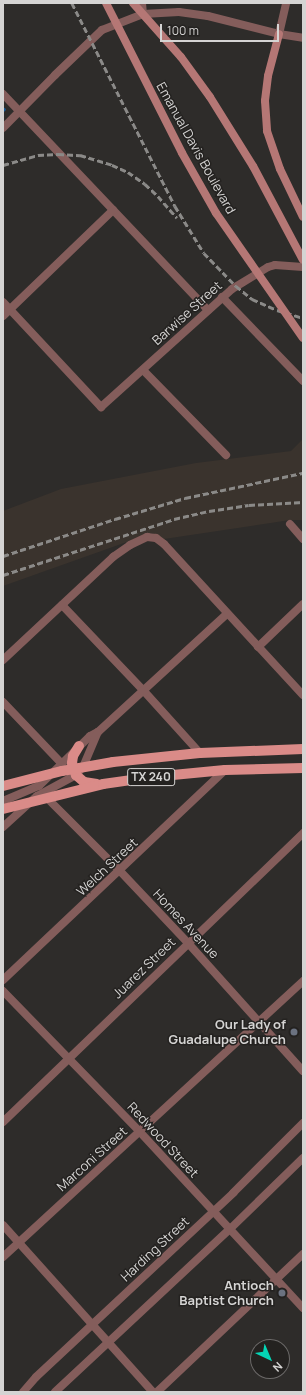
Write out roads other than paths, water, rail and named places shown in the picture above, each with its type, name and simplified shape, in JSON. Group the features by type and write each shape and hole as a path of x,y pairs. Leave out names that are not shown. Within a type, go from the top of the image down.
{"main road":[{"name":"Emanual Davis Boulevard","path":"106,3 182,153 216,213 240,250 303,338"},
{"path":"133,3 181,57 210,97 253,166 303,260"},
{"path":"279,34 268,76 265,100 267,131 280,169 303,217"},
{"path":"79,746 73,756 72,763 78,770 84,782 103,784"},
{"name":"TX 240","path":"3,786 51,774 78,770 113,762 200,753 303,748"},
{"name":"TX 240","path":"3,809 103,784 152,777 225,770 303,768"}],"street":[{"path":"142,3 143,14"},
{"path":"279,34 286,3"},
{"path":"3,128 21,112 55,74 102,30 143,14 179,12 208,16 279,34 303,38"},
{"path":"3,94 174,276 208,310"},
{"path":"3,316 113,210"},
{"name":"Barwise Street","path":"10,309 101,407 232,288 268,267 275,265 303,267"},
{"path":"222,297 303,381"},
{"path":"3,302 10,309"},
{"path":"143,370 226,455"},
{"path":"290,524 303,539"},
{"path":"3,660 122,550 146,537 156,538 164,544 303,695"},
{"path":"258,647 303,604"},
{"path":"62,605 144,690 200,753"},
{"path":"3,801 39,786 79,746 90,736 98,732 227,614"},
{"path":"3,702 61,763"},
{"path":"3,827 28,803 78,770 98,732"},
{"name":"Welch Street","path":"3,980 120,871 225,770"},
{"name":"Homes Avenue","path":"47,798 120,871 188,943 303,1071"},
{"name":"Juarez Street","path":"3,1122 303,833"},
{"name":"Marconi Street","path":"3,1257 303,981"},
{"name":"Redwood Street","path":"3,991 140,1132 303,1308"},
{"name":"Harding Street","path":"23,1392 36,1377 213,1211 303,1123"},
{"path":"55,1392 110,1343 303,1158"},
{"path":"3,1225 153,1392"},
{"path":"156,1392 303,1254"}],"railway":[{"path":"72,3 175,206 204,253 236,286 252,299 277,310 303,318"},
{"path":"3,165 38,155 80,155 112,165 128,172 145,184 158,196 177,218"},
{"path":"3,556 115,519 185,498 303,473"},
{"path":"3,575 174,519 209,511 249,505 303,502"}],"place":[{"name":"Our Lady of Guadalupe Church","path":"294,1032"},
{"name":"Antioch Baptist Church","path":"282,1293"}]}
